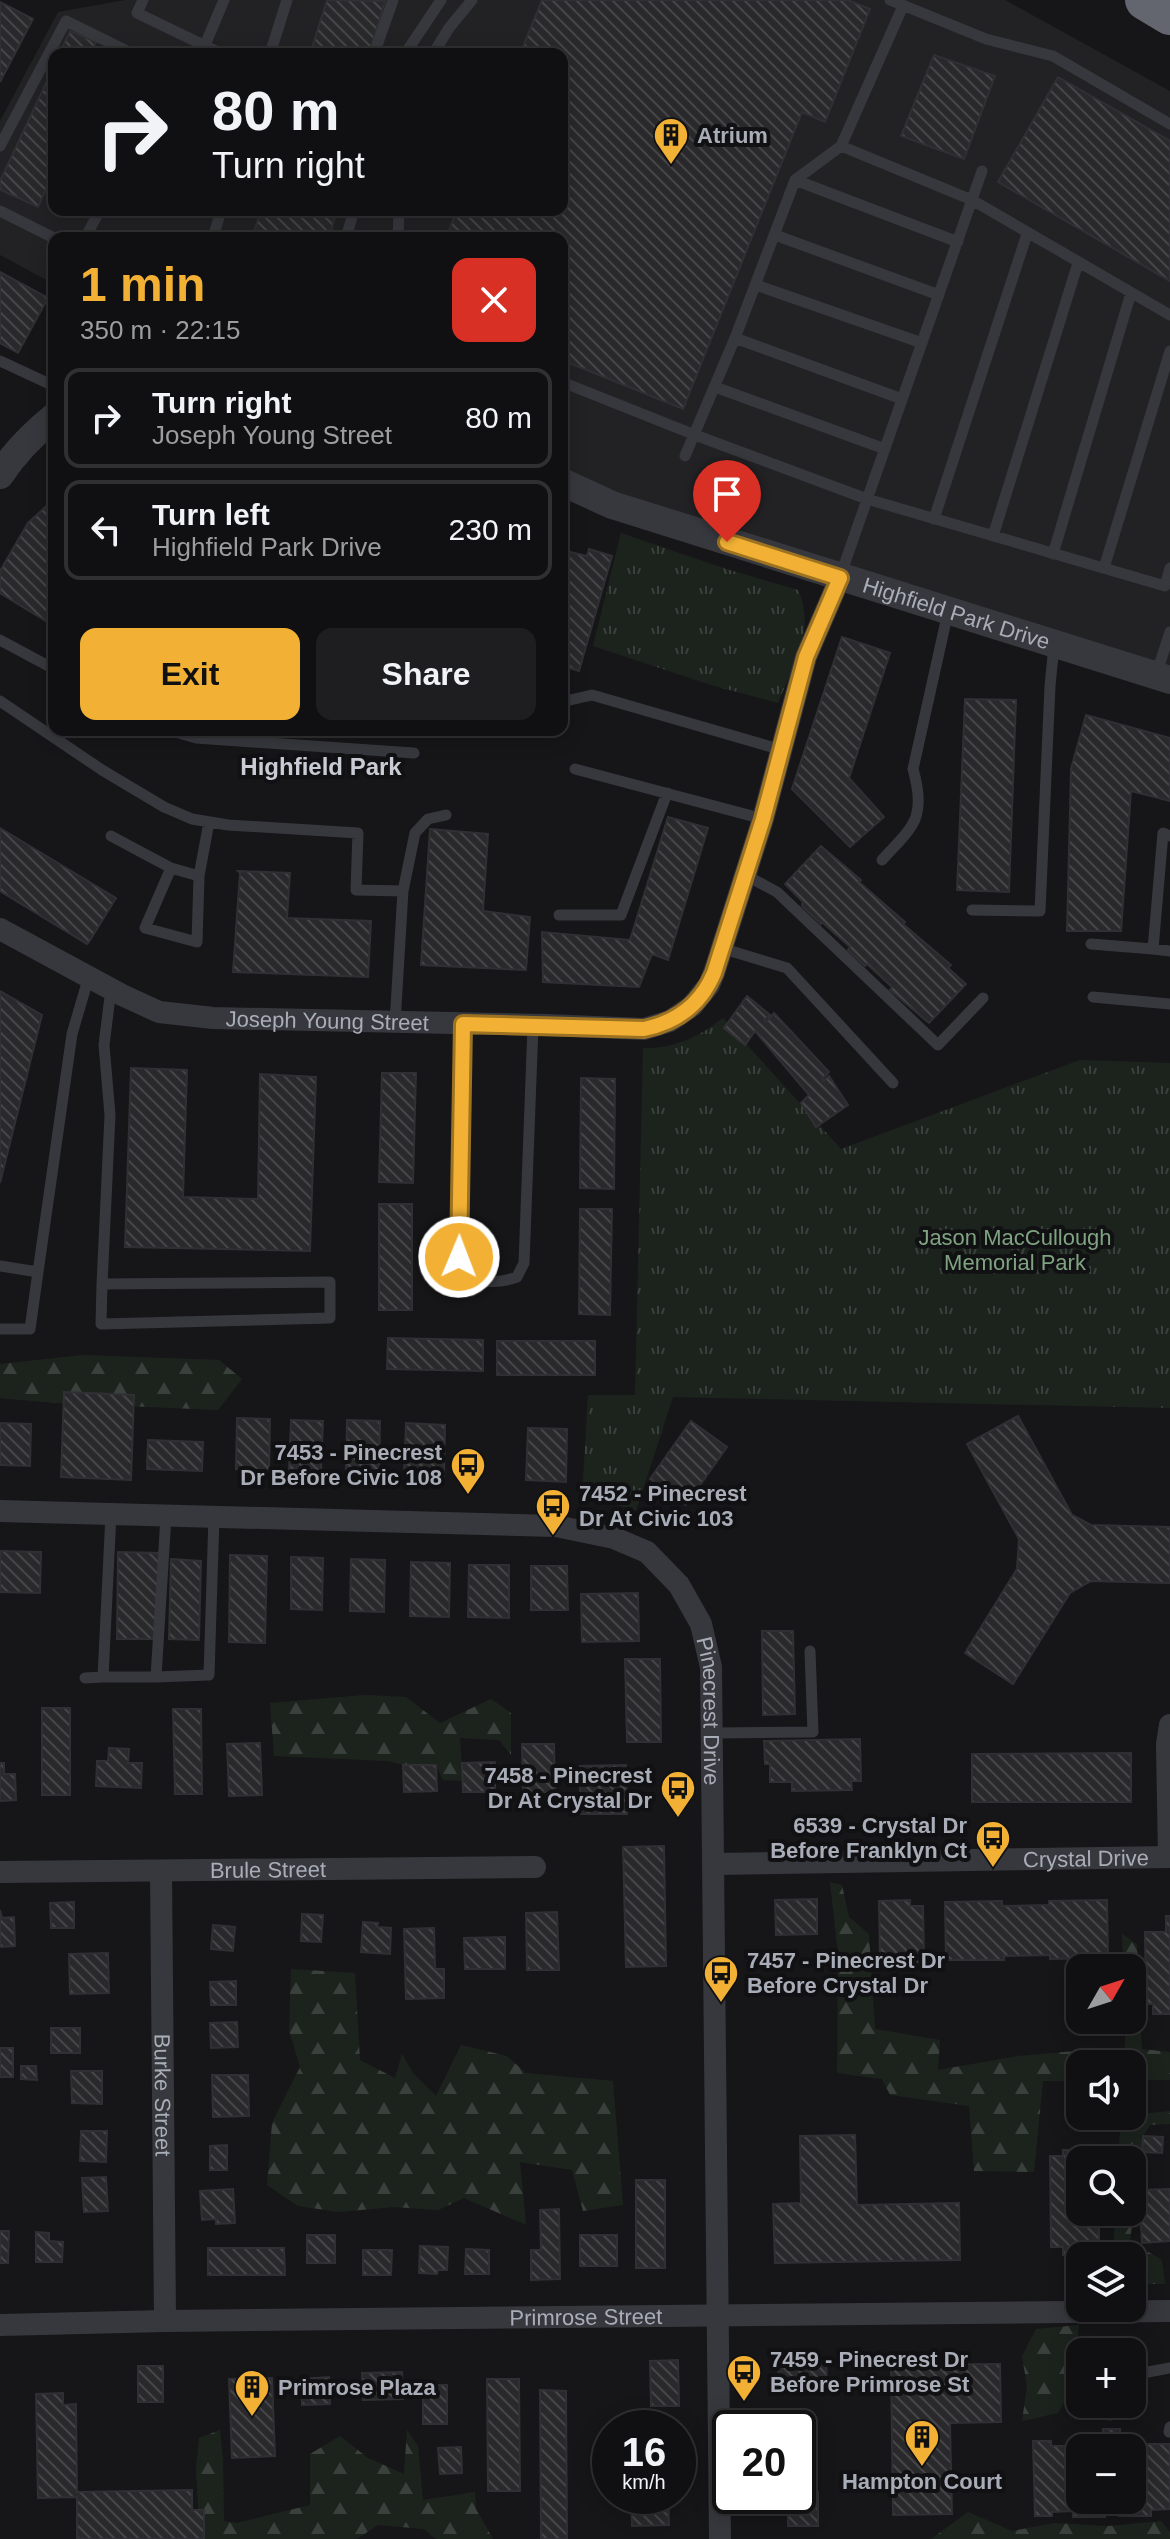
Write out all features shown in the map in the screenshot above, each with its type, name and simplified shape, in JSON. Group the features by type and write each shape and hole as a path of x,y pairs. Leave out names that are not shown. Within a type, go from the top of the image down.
{"highway":[{"path":"1145,0 1170,15"}],"street":[{"path":"0,475 35,432 48,422"},
{"name":"Highfield Park Drive","path":"568,485 612,505 1163,677"},
{"name":"Joseph Young Street","path":"0,929 159,1012 395,1024 644,1029 670,1021 692,1006 714,973 763,819 806,657 840,578"},
{"name":"Pinecrest Drive","path":"0,1511 556,1526 614,1538 647,1552 679,1585 701,1624 711,1667 720,2539"},
{"path":"1169,1857 1167,1744 1170,1725"},
{"name":"Crystal Drive","path":"714,1864 1169,1857"},
{"name":"Brule Street","path":"0,1872 535,1867"},
{"name":"Burke Street","path":"161,1871 165,2321"},
{"name":"Primrose Street","path":"0,2325 1170,2311"}],"lane":[{"path":"143,0 137,13 211,48"},
{"path":"205,45 224,0"},
{"path":"272,48 287,0"},
{"path":"376,48 393,0"},
{"path":"409,48 441,0"},
{"path":"437,48 472,0"},
{"path":"890,0 986,39 1053,56 1170,124"},
{"path":"685,456 735,338 795,180 841,146 903,6"},
{"path":"52,48 66,21 121,48"},
{"path":"0,146 48,55"},
{"path":"841,146 972,200 1170,315"},
{"path":"840,578 982,171"},
{"path":"795,180 958,242"},
{"path":"0,211 48,235"},
{"path":"934,519 1027,234"},
{"path":"775,235 939,295"},
{"path":"993,536 1078,263"},
{"path":"756,285 922,343"},
{"path":"1053,554 1131,293"},
{"path":"735,338 902,399"},
{"path":"1104,568 1170,351"},
{"path":"0,361 48,383"},
{"path":"568,384 867,499 1165,586 1170,568"},
{"path":"715,387 885,449"},
{"path":"882,860 914,826 917,785 913,769 948,612"},
{"path":"1163,677 1170,632"},
{"path":"0,640 48,666"},
{"path":"972,910 1040,911 1048,713 1055,645"},
{"path":"568,700 592,695 782,750"},
{"path":"0,701 48,733"},
{"path":"52,736 164,807 192,819 358,833 356,890 403,891"},
{"path":"216,736 414,753"},
{"path":"295,745 296,736"},
{"path":"575,769 763,819"},
{"path":"559,915 621,915 667,793"},
{"path":"395,1024 403,891 415,833 428,819 446,815"},
{"path":"171,868 145,928 197,942 199,876 209,822"},
{"path":"1153,949 1163,833 1170,836"},
{"path":"111,836 171,868 199,876"},
{"path":"745,875 777,892 938,1045 983,998"},
{"path":"1091,944 1170,951"},
{"path":"721,948 787,968 893,1083"},
{"path":"0,1329 30,1329 72,1034 89,976"},
{"path":"102,1284 330,1282 330,1318 101,1324 102,1284 110,1115 104,1045 112,989"},
{"path":"1093,997 1170,1004"},
{"path":"463,1024 460,1265 470,1278 497,1280 517,1277 524,1263 533,1026"},
{"path":"0,1266 38,1272"},
{"path":"103,1677 111,1514"},
{"path":"156,1677 166,1516"},
{"path":"85,1678 209,1675 214,1516"},
{"path":"712,1733 813,1732 810,1651"},
{"path":"1146,2372 1170,2368"}],"shaded area":[{"path":"125,0 1005,0 1170,91 1170,681 568,487 568,232 48,232 48,281 0,255 0,121 58,12"}],"green space":[{"path":"621,533 798,590 805,619 804,633 778,703 711,685 593,646"},
{"name":"Jason MacCullough Memorial Park","path":"723,1018 841,1149 1080,1060 1170,1063 1170,1408 673,1397 636,1511 605,1501 582,1498 588,1395 635,1395 643,1048 685,1040"},
{"path":"83,1355 219,1360 242,1379 218,1410 0,1398 0,1364"},
{"path":"364,1695 406,1697 440,1723 491,1699 511,1713 511,1755 499,1740 460,1738 463,1781 443,1780 436,1765 274,1756 270,1703"},
{"path":"830,1882 842,1885 849,1917 869,1934 875,2029 940,2040 938,2070 1018,2056 1066,2052 1066,2081 1043,2081 1034,2172 974,2171 969,2106 890,2095 882,2079 837,2073 838,1954"},
{"path":"1122,1934 1137,1944 1137,1954 1123,1954"},
{"path":"291,1969 355,1973 360,2060 395,2078 402,2054 413,2073 436,2096 461,2045 507,2056 526,2073 613,2081 623,2205 583,2211 572,2170 520,2162 526,2225 464,2198 438,2210 394,2207 339,2212 298,2206 267,2185 272,2123 300,2067 289,2030"},
{"path":"1125,2034 1141,2034 1142,2049 1170,2052 1170,2080 1146,2080 1146,2050 1125,2050"},
{"path":"1170,2111 1170,2124 1150,2125 1143,2136 1142,2146 1119,2146 1120,2130 1146,2130 1146,2113"},
{"path":"1114,2226 1132,2226 1132,2242 1114,2242"},
{"path":"1146,2250 1162,2260 1165,2284 1146,2284"},
{"path":"1079,2325 1078,2338 1066,2338 1066,2399 1058,2413 1022,2421 1027,2386 1022,2356 1036,2329"},
{"path":"220,2430 224,2521 237,2523 310,2505 310,2454 340,2436 368,2458 404,2474 407,2430 418,2446 423,2500 475,2492 476,2509 493,2539 436,2539 424,2529 378,2525 357,2539 200,2539 196,2468 199,2438"},
{"path":"968,2512 1012,2531 1055,2523 1108,2526 1161,2521 1170,2532 1170,2539 931,2539"}],"building":[{"path":"327,0 385,1 371,48 312,48"},
{"name":"Atrium","path":"542,0 848,0 870,9 825,122 802,112 683,409 568,362 568,232 448,232 455,216 568,216 568,48 522,48"},
{"path":"0,2 33,19 0,82"},
{"path":"70,31 96,42 93,48 62,48"},
{"path":"934,55 995,76 964,159 901,136"},
{"path":"1058,77 1170,141 1170,281 998,182"},
{"path":"48,79 48,184 38,207 1,190 0,181"},
{"path":"259,216 335,216 331,232 254,232"},
{"path":"0,272 48,298 18,353 0,343"},
{"path":"48,505 48,622 0,593 0,571 28,523"},
{"path":"589,549 612,556 579,671 568,668 568,551 587,556"},
{"path":"842,637 890,653 849,778 884,817 850,847 792,789"},
{"path":"965,699 1016,700 1009,892 957,890"},
{"path":"1086,715 1170,738 1170,801 1131,791 1121,931 1067,931 1071,769"},
{"path":"668,817 708,828 668,960 652,954 639,987 543,982 542,932 630,940"},
{"path":"0,828 116,898 87,944 0,891"},
{"path":"430,829 488,834 483,911 530,917 526,970 421,965"},
{"path":"821,846 951,965 948,968 966,984 929,1023 802,906 803,902 785,884"},
{"path":"238,871 290,873 287,918 371,921 368,977 233,972"},
{"path":"0,991 42,1015 0,1183"},
{"path":"747,996 770,1015 764,1020 766,1022 774,1013 829,1072 823,1081 829,1076 848,1105 816,1127 801,1103 809,1095 755,1031 745,1045 724,1028"},
{"path":"131,1068 187,1070 183,1197 258,1199 260,1074 316,1077 310,1251 125,1247"},
{"path":"382,1073 416,1073 413,1183 379,1182"},
{"path":"581,1078 615,1079 614,1189 580,1188"},
{"path":"379,1204 412,1204 412,1310 379,1310"},
{"path":"580,1209 612,1209 610,1315 579,1314"},
{"path":"388,1338 483,1340 483,1371 387,1369"},
{"path":"497,1341 595,1341 595,1375 497,1375"},
{"path":"64,1392 134,1395 131,1480 61,1477"},
{"path":"1018,1416 1072,1515 1091,1525 1170,1527 1170,1583 1091,1581 1070,1593 1013,1684 965,1653 1017,1569 1019,1539 967,1444"},
{"path":"237,1418 270,1419 269,1470 236,1469"},
{"path":"291,1420 323,1421 321,1471 289,1471"},
{"path":"347,1420 380,1421 379,1474 346,1473"},
{"path":"691,1421 727,1447 686,1505 650,1479"},
{"path":"0,1423 31,1424 30,1466 0,1465"},
{"path":"406,1423 445,1425 444,1477 404,1476"},
{"path":"528,1428 567,1429 566,1482 526,1480"},
{"path":"148,1440 203,1442 202,1471 147,1469"},
{"path":"0,1551 41,1552 40,1593 0,1592"},
{"path":"118,1552 159,1553 158,1639 117,1639"},
{"path":"230,1555 267,1556 265,1643 229,1642"},
{"path":"291,1557 323,1558 322,1610 291,1609"},
{"path":"171,1559 201,1561 199,1640 169,1639"},
{"path":"351,1559 385,1560 384,1612 350,1611"},
{"path":"411,1562 450,1563 449,1617 410,1616"},
{"path":"469,1565 509,1565 509,1618 468,1617"},
{"path":"531,1566 567,1566 568,1610 531,1610"},
{"path":"638,1593 639,1641 582,1642 581,1594"},
{"path":"762,1631 793,1631 795,1714 763,1715"},
{"path":"625,1659 660,1659 661,1742 627,1742"},
{"path":"42,1708 70,1708 70,1795 42,1795"},
{"path":"173,1709 201,1709 202,1794 175,1794"},
{"path":"860,1739 861,1781 851,1781 852,1790 792,1791 792,1782 770,1782 770,1764 765,1764 764,1741"},
{"path":"260,1743 262,1795 229,1796 227,1744"},
{"path":"522,1744 554,1744 555,1792 523,1792"},
{"path":"109,1748 129,1749 128,1763 142,1763 141,1788 96,1786 97,1761 108,1761"},
{"path":"1131,1753 1131,1802 972,1802 972,1754"},
{"path":"495,1762 495,1792 463,1792 462,1763"},
{"path":"0,1763 4,1763 4,1774 15,1774 16,1800 0,1801"},
{"path":"403,1765 436,1765 437,1791 404,1792"},
{"path":"626,1765 627,1814 580,1814 580,1766"},
{"path":"664,1846 666,1966 626,1967 623,1847"},
{"path":"817,1899 817,1934 776,1935 775,1900"},
{"path":"910,1900 910,1906 923,1906 924,1965 890,1965 890,1959 880,1959 879,1901"},
{"path":"1107,1900 1108,1954 1066,1954 1066,1959 1050,1959 1050,1955 1004,1956 1004,1960 946,1960 945,1902 1002,1901 1002,1906 1049,1905 1049,1901"},
{"path":"74,1902 74,1928 51,1928 50,1903"},
{"path":"0,1910 2,1918 14,1917 15,1946 0,1947"},
{"path":"557,1912 559,1970 527,1970 526,1913"},
{"path":"302,1914 323,1915 321,1942 301,1941"},
{"path":"1166,1916 1170,1916 1170,2014 1153,2014 1153,2004 1146,2004 1145,1932 1166,1932"},
{"path":"363,1922 391,1928 390,1954 361,1952"},
{"path":"213,1925 235,1927 233,1951 211,1949"},
{"path":"434,1928 435,1969 444,1969 444,1998 406,1999 404,1929"},
{"path":"505,1937 505,1969 465,1969 464,1938"},
{"path":"108,1953 109,1993 70,1994 69,1954"},
{"path":"236,1981 236,2005 211,2005 210,1982"},
{"path":"237,2022 238,2047 211,2048 210,2023"},
{"path":"51,2028 80,2028 80,2053 51,2053"},
{"path":"0,2048 13,2048 13,2077 0,2077"},
{"path":"21,2066 36,2066 37,2080 21,2079"},
{"path":"71,2071 102,2071 102,2104 72,2103"},
{"path":"212,2075 248,2075 249,2116 213,2117"},
{"path":"81,2131 107,2131 106,2162 80,2161"},
{"path":"855,2135 857,2205 959,2203 960,2260 775,2263 773,2204 801,2203 800,2136"},
{"path":"1143,2136 1163,2137 1162,2153 1146,2152 1146,2146 1142,2146"},
{"path":"227,2145 227,2170 210,2170 210,2146"},
{"path":"1063,2150 1066,2150 1066,2226 1099,2226 1099,2242 1066,2242 1066,2255 1063,2255 1063,2247 1051,2247 1050,2156 1063,2156"},
{"path":"106,2177 108,2211 84,2212 82,2178"},
{"path":"636,2180 665,2180 665,2268 636,2268"},
{"path":"233,2189 235,2223 216,2224 216,2219 202,2220 200,2191"},
{"path":"1170,2189 1170,2241 1142,2242 1141,2226 1146,2226 1146,2190"},
{"path":"559,2209 560,2279 531,2280 531,2250 541,2250 540,2210"},
{"path":"0,2231 9,2231 8,2263 0,2263"},
{"path":"36,2232 49,2233 49,2241 63,2242 62,2262 36,2262"},
{"path":"307,2235 335,2235 335,2263 307,2263"},
{"path":"580,2235 617,2235 617,2266 580,2266"},
{"path":"420,2246 448,2247 447,2270 438,2270 437,2274 419,2273"},
{"path":"208,2248 284,2248 285,2275 208,2275"},
{"path":"466,2249 489,2250 489,2274 465,2274"},
{"path":"363,2250 392,2250 391,2275 363,2275"},
{"path":"678,2360 679,2406 651,2406 650,2361"},
{"path":"826,2360 827,2386 779,2387 778,2362"},
{"name":"Hampton Court","path":"1000,2364 1001,2422 950,2423 952,2514 893,2515 891,2365"},
{"path":"138,2366 163,2366 163,2402 138,2402"},
{"path":"402,2372 403,2399 363,2400 362,2373"},
{"path":"329,2377 330,2404 302,2405 301,2379"},
{"name":"Primrose Plaza","path":"272,2378 275,2456 232,2458 229,2379"},
{"path":"487,2379 519,2379 520,2491 488,2491"},
{"path":"423,2385 447,2385 447,2424 423,2424"},
{"path":"540,2390 566,2391 567,2539 541,2539"},
{"path":"63,2393 63,2405 76,2404 77,2492 192,2490 192,2510 204,2510 204,2539 77,2539 77,2497 38,2498 36,2394"},
{"path":"1103,2429 1120,2429 1120,2434 1103,2434"},
{"path":"1033,2441 1051,2441 1051,2446 1066,2446 1066,2511 1052,2512 1052,2516 1035,2516"},
{"path":"1146,2444 1170,2444 1170,2509 1151,2510 1151,2516 1119,2516 1146,2514"},
{"path":"461,2447 462,2473 440,2474 438,2448"},
{"path":"818,2492 818,2526 788,2526 788,2514 816,2514"},
{"path":"632,2514 669,2514 669,2525 632,2526"},
{"path":"1073,2514 1105,2514 1105,2517 1073,2517"}],"place":[{"name":"Atrium","path":"671,166"},
{"name":"7453 - Pinecrest Dr Before Civic 108","path":"468,1496"},
{"name":"7452 - Pinecrest Dr At Civic 103","path":"553,1537"},
{"name":"7458 - Pinecrest Dr At Crystal Dr","path":"678,1819"},
{"name":"6539 - Crystal Dr Before Franklyn Ct","path":"993,1869"},
{"name":"7457 - Pinecrest Dr Before Crystal Dr","path":"721,2004"},
{"name":"7459 - Pinecrest Dr Before Primrose St","path":"744,2403"},
{"name":"Primrose Plaza","path":"252,2418"},
{"name":"Hampton Court","path":"922,2468"}],"district":[{"name":"Highfield Park","path":"321,767"}],"route":[{"path":"459,1257 463,1024 644,1029 682,1015 701,996 714,973 763,819 806,657 840,578 727,542"}]}
